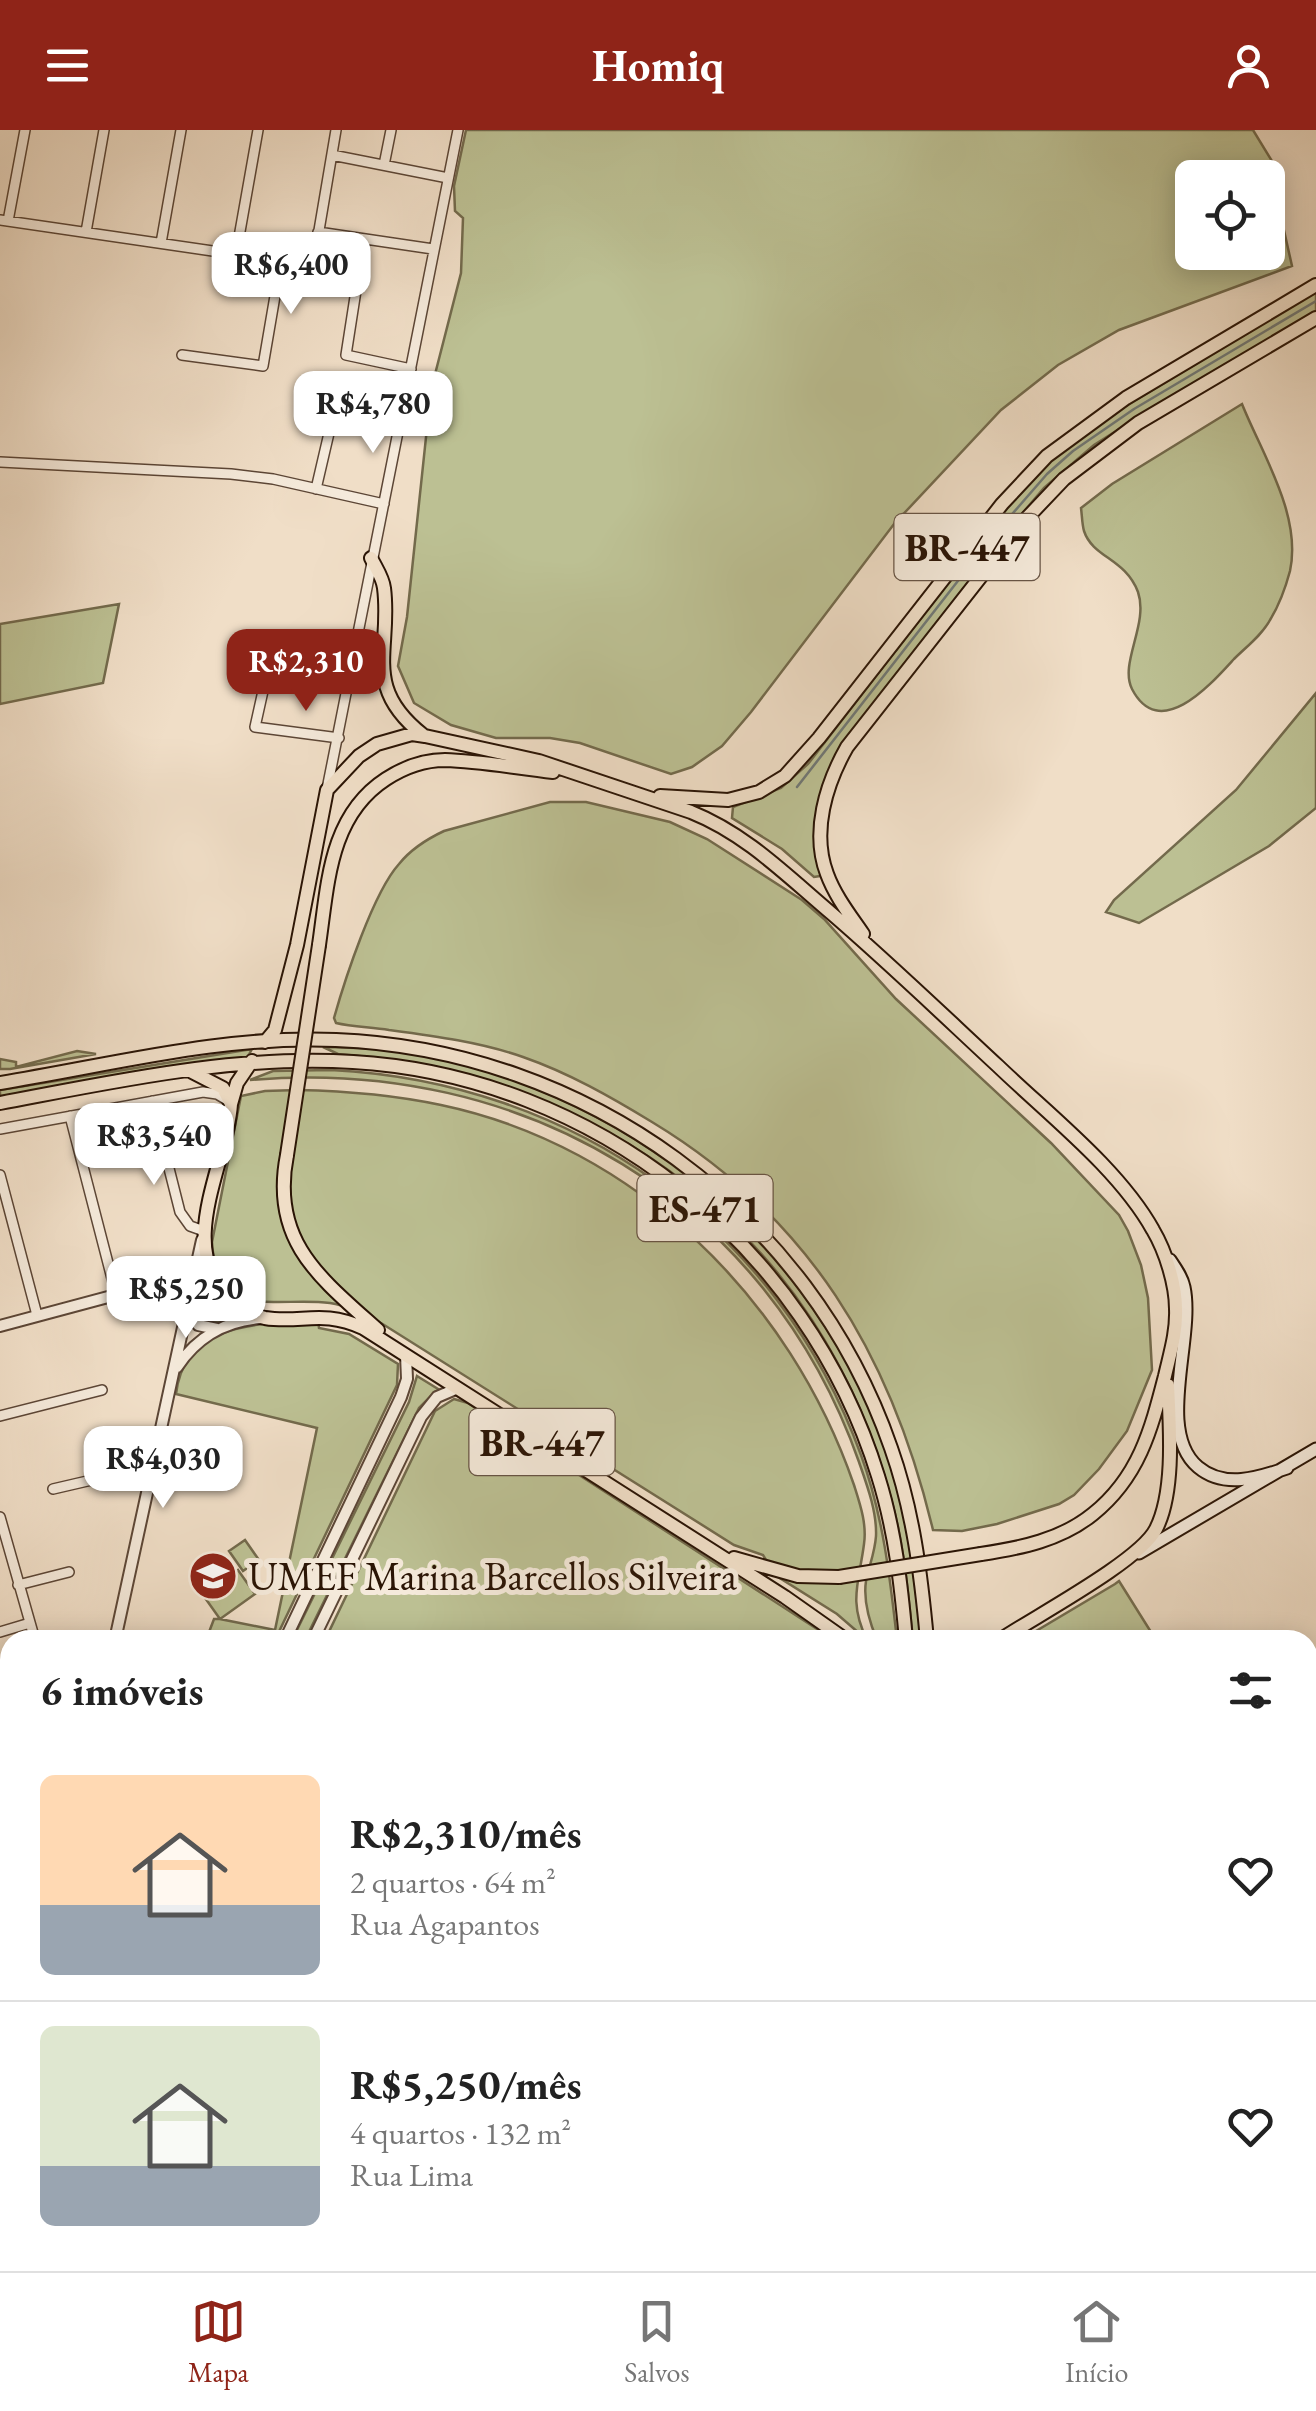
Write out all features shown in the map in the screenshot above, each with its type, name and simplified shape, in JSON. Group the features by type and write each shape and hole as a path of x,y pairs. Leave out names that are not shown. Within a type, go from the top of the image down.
{"main road":[{"name":"BR-447","path":"643,794 728,800 759,792 785,776 828,727 1002,504 1047,456 1126,398 1316,286"},
{"name":"BR-447","path":"873,949 832,887 822,851 827,788 847,747 1026,519 1064,479 1125,432 1316,318"},
{"path":"372,558 384,588 382,659 390,696 400,714 426,736"},
{"name":"BR-447","path":"327,790 376,744 412,734 580,774 714,821 782,869 873,949 1108,1172 1144,1215 1160,1246 1176,1310 1151,1432 1135,1464 1104,1503 1078,1524 1046,1540 840,1577 798,1576 762,1567 678,1529 406,1354 326,1284 303,1256 284,1209 283,1182 332,856 340,832 353,810 381,782 416,765 442,760 580,774"},
{"path":"265,1042 275,1030 297,945 327,790"},
{"name":"ES-471","path":"0,1083 265,1042 381,1043 454,1055 512,1072 569,1095 634,1129 722,1195 766,1238 838,1336 867,1390 908,1505 926,1630"},
{"path":"252,1062 238,1083 231,1107 204,1230 206,1259 218,1285 238,1306 266,1318 338,1319 406,1354"},
{"name":"ES-471","path":"0,1102 252,1062 379,1064 426,1070 494,1088 603,1135 700,1202 742,1243 808,1326 843,1388 867,1442 888,1510 905,1630"},
{"path":"192,1072 219,1085 231,1107"},
{"path":"1160,1246 1185,1290 1178,1427 1184,1450 1199,1468 1221,1479 1254,1478 1286,1468"},
{"name":"BR-447","path":"1016,1630 1113,1568 1150,1539 1161,1516 1170,1434 1167,1368"},
{"path":"1113,1568 1316,1449"},
{"path":"678,1529 831,1630"}],"street":[{"path":"25,130 4,221 300,262 310,258 316,248 336,130"},
{"path":"86,232 104,130"},
{"path":"161,243 181,130"},
{"path":"236,254 258,130"},
{"path":"384,165 391,130"},
{"path":"327,790 458,130"},
{"path":"332,154 448,178"},
{"path":"318,232 432,249"},
{"path":"364,239 346,355 410,369"},
{"path":"182,354 263,366 281,260"},
{"path":"316,489 336,403"},
{"path":"0,462 273,479 384,504"},
{"path":"339,738 255,727 258,703 273,646 352,661"},
{"path":"0,1129 208,1092 221,1096 231,1107"},
{"path":"121,1630 204,1230 190,1226 180,1212 152,1101"},
{"path":"70,1116 116,1294"},
{"path":"0,1175 38,1315"},
{"path":"0,1326 194,1274"},
{"path":"187,1305 198,1325 220,1328"},
{"path":"174,1372 193,1347 220,1328 242,1320 266,1318"},
{"path":"289,1630 401,1397 406,1380 406,1354"},
{"path":"318,1630 420,1418 437,1398 458,1388"},
{"path":"0,1416 102,1390"},
{"path":"53,1488 152,1466"},
{"path":"0,1517 32,1630"},
{"path":"18,1585 69,1572"},
{"path":"7,1630 30,1623"}],"green space":[{"path":"466,130 1253,130 1271,160 1175,160 1175,270 1281,270 1119,330 1058,365 1001,410 894,524 722,746 692,767 671,774 580,743 550,738 496,738 451,725 414,703 398,666 407,617 431,390 461,273 463,218 455,211 454,186"},
{"path":"1285,235 1292,266 1285,269"},
{"path":"1316,292 1316,311 1094,445 1044,488 1009,529 834,758 818,807 823,872 820,876 814,877 782,849 732,818 733,807 781,788 808,764 998,518 1049,461 1104,419"},
{"path":"1242,404 1285,507 1292,550 1290,571 1276,609 1258,636 1199,693 1171,710 1157,710 1144,704 1129,679 1140,617 1138,592 1125,572 1088,540 1081,508 1112,484"},
{"path":"119,604 103,683 0,704 0,624"},
{"path":"1316,693 1316,808 1269,846 1139,923 1106,912 1114,900 1236,790"},
{"path":"550,802 586,802 670,822 707,839 802,900 896,999 1051,1143 1119,1215 1141,1265 1148,1298 1152,1370 1127,1431 1074,1495 1059,1504 997,1524 962,1531 933,1530 893,1405 867,1349 836,1296 799,1246 756,1201 707,1160 652,1122 557,1070 490,1047 336,1023 339,1001 370,915 389,877 404,859 444,831"},
{"path":"323,1047 428,1056 502,1076 572,1105 638,1141 699,1185 754,1236 802,1294 844,1357 877,1426 895,1478 907,1532 920,1630 912,1630 891,1498 858,1404 812,1320 755,1247 688,1185 612,1134 527,1095 436,1069 338,1054"},
{"path":"252,1049 247,1058 0,1099 0,1090"},
{"path":"77,1051 96,1054 10,1069 0,1069 0,1059 16,1062 16,1067"},
{"path":"331,1070 420,1081 504,1103 583,1137 655,1181 720,1236 777,1300 824,1373 861,1455 880,1523 896,1630 873,1630 869,1618 865,1588 876,1536 873,1508 859,1462 818,1370 763,1289 698,1220 622,1164 538,1122 447,1093 351,1079 250,1080 273,1071"},
{"path":"265,1091 406,1099 512,1125 579,1156 640,1194 697,1241 747,1294 790,1353 826,1417 862,1514 865,1537 856,1603 863,1630 855,1630 775,1575 763,1555 734,1545 381,1323 330,1303 253,1300 237,1295 225,1285 216,1268 212,1242 241,1096"},
{"path":"203,1270 219,1296 241,1314 214,1322 199,1320 192,1310"},
{"path":"318,1320 319,1328 349,1334 398,1364 397,1385 280,1630 275,1630 317,1428 176,1394 182,1370 194,1352 229,1331"},
{"path":"417,1376 438,1389 419,1408 310,1630 297,1630 409,1402"},
{"path":"454,1399 468,1403 819,1630 330,1630 435,1411"},
{"path":"245,1540 259,1560 243,1571 229,1551"},
{"path":"238,1570 255,1594 220,1619 203,1595"},
{"path":"1119,1581 1150,1630 1038,1630"},
{"path":"214,1619 220,1619 275,1630 210,1630"}],"waterway":[{"path":"797,787 993,536 1047,474 1134,409 1316,301"}],"place":[{"name":"UMEF Marina Barcellos Silveira","path":"213,1576"}]}
